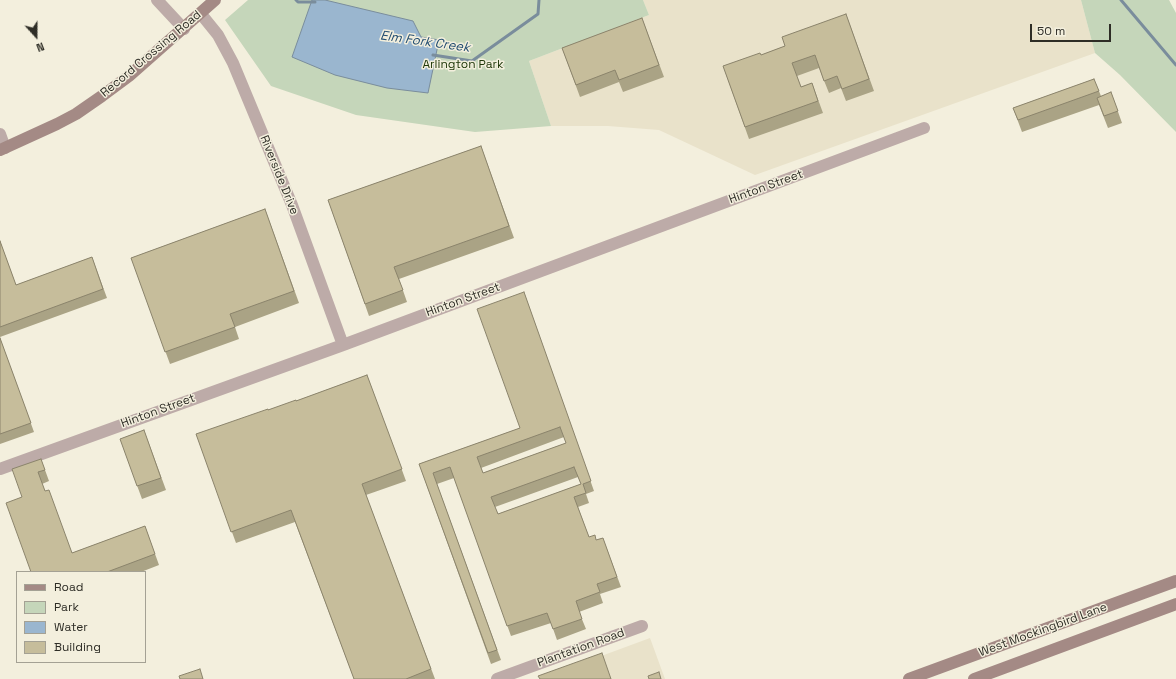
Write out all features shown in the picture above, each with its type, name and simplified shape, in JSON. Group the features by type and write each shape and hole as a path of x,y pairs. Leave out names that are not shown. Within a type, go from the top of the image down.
{"main road":[{"name":"Record Crossing Road","path":"3,149 50,128 76,114 129,76 201,14 215,0"},
{"name":"West Mockingbird Lane","path":"909,679 1176,581"},
{"name":"West Mockingbird Lane","path":"974,679 1176,604"},
{"path":"1092,612 1100,633"}],"street":[{"path":"157,0 184,29"},
{"name":"Riverside Drive","path":"201,14 218,35 233,63 292,205 343,345"},
{"name":"Hinton Street","path":"0,469 343,345 924,128"},
{"path":"0,134 3,149"},
{"name":"Plantation Road","path":"497,679 642,626"}],"shaded area":[{"path":"643,0 1081,0 1095,53 755,175 659,130 608,126 551,126 529,61 649,15"},
{"path":"650,638 665,679 539,679"}],"green space":[{"name":"Arlington Park","path":"248,0 643,0 649,15 529,61 551,126 475,132 356,115 271,86 225,20"},
{"path":"1081,0 1169,0 1176,13 1176,132 1120,75 1095,53"}],"water":[{"path":"312,0 325,0 413,21 421,37 439,40 428,93 387,88 335,75 292,57"}],"building":[{"path":"846,14 869,79 842,89 837,76 824,81 815,55 792,63 801,87 812,83 818,101 745,127 723,66 785,46 782,37"},
{"path":"642,18 659,65 619,80 615,70 576,85 562,48"},
{"path":"1094,79 1099,91 1018,120 1013,108"},
{"path":"1111,92 1118,111 1104,116 1097,98"},
{"path":"481,146 509,226 394,267 403,290 365,304 328,200"},
{"path":"265,209 294,291 230,314 235,327 165,352 131,258"},
{"path":"0,241 16,285 92,257 103,289 0,327"},
{"path":"524,292 591,481 583,484 586,493 574,497 589,537 595,535 596,540 603,538 617,577 597,584 600,592 576,601 582,619 553,629 547,613 507,626 450,467 433,473 497,650 488,653 419,464 520,428 477,309","holes":["560,427 566,443 483,473 477,457","574,467 581,484 498,514 491,497"]},
{"path":"0,338 31,423 0,434"},
{"path":"367,375 402,469 362,484 431,669 406,679 354,679 291,510 231,532 196,434 296,401"},
{"path":"144,430 161,478 137,486 120,439"},
{"path":"41,459 45,470 38,472 45,491 49,490 72,553 145,526 155,554 110,571 31,571 6,503 22,497 12,469"},
{"path":"602,653 611,679 540,679 538,676"},
{"path":"200,669 203,679 180,679 179,676"},
{"path":"659,672 661,679 649,679 648,676"}],"waterway":[{"name":"Elm Fork Creek","path":"296,0 298,2 315,2"},
{"name":"Elm Fork Creek","path":"433,55 472,61 538,14 539,0"},
{"name":"Elm Fork Creek","path":"1121,0 1176,65"}]}
